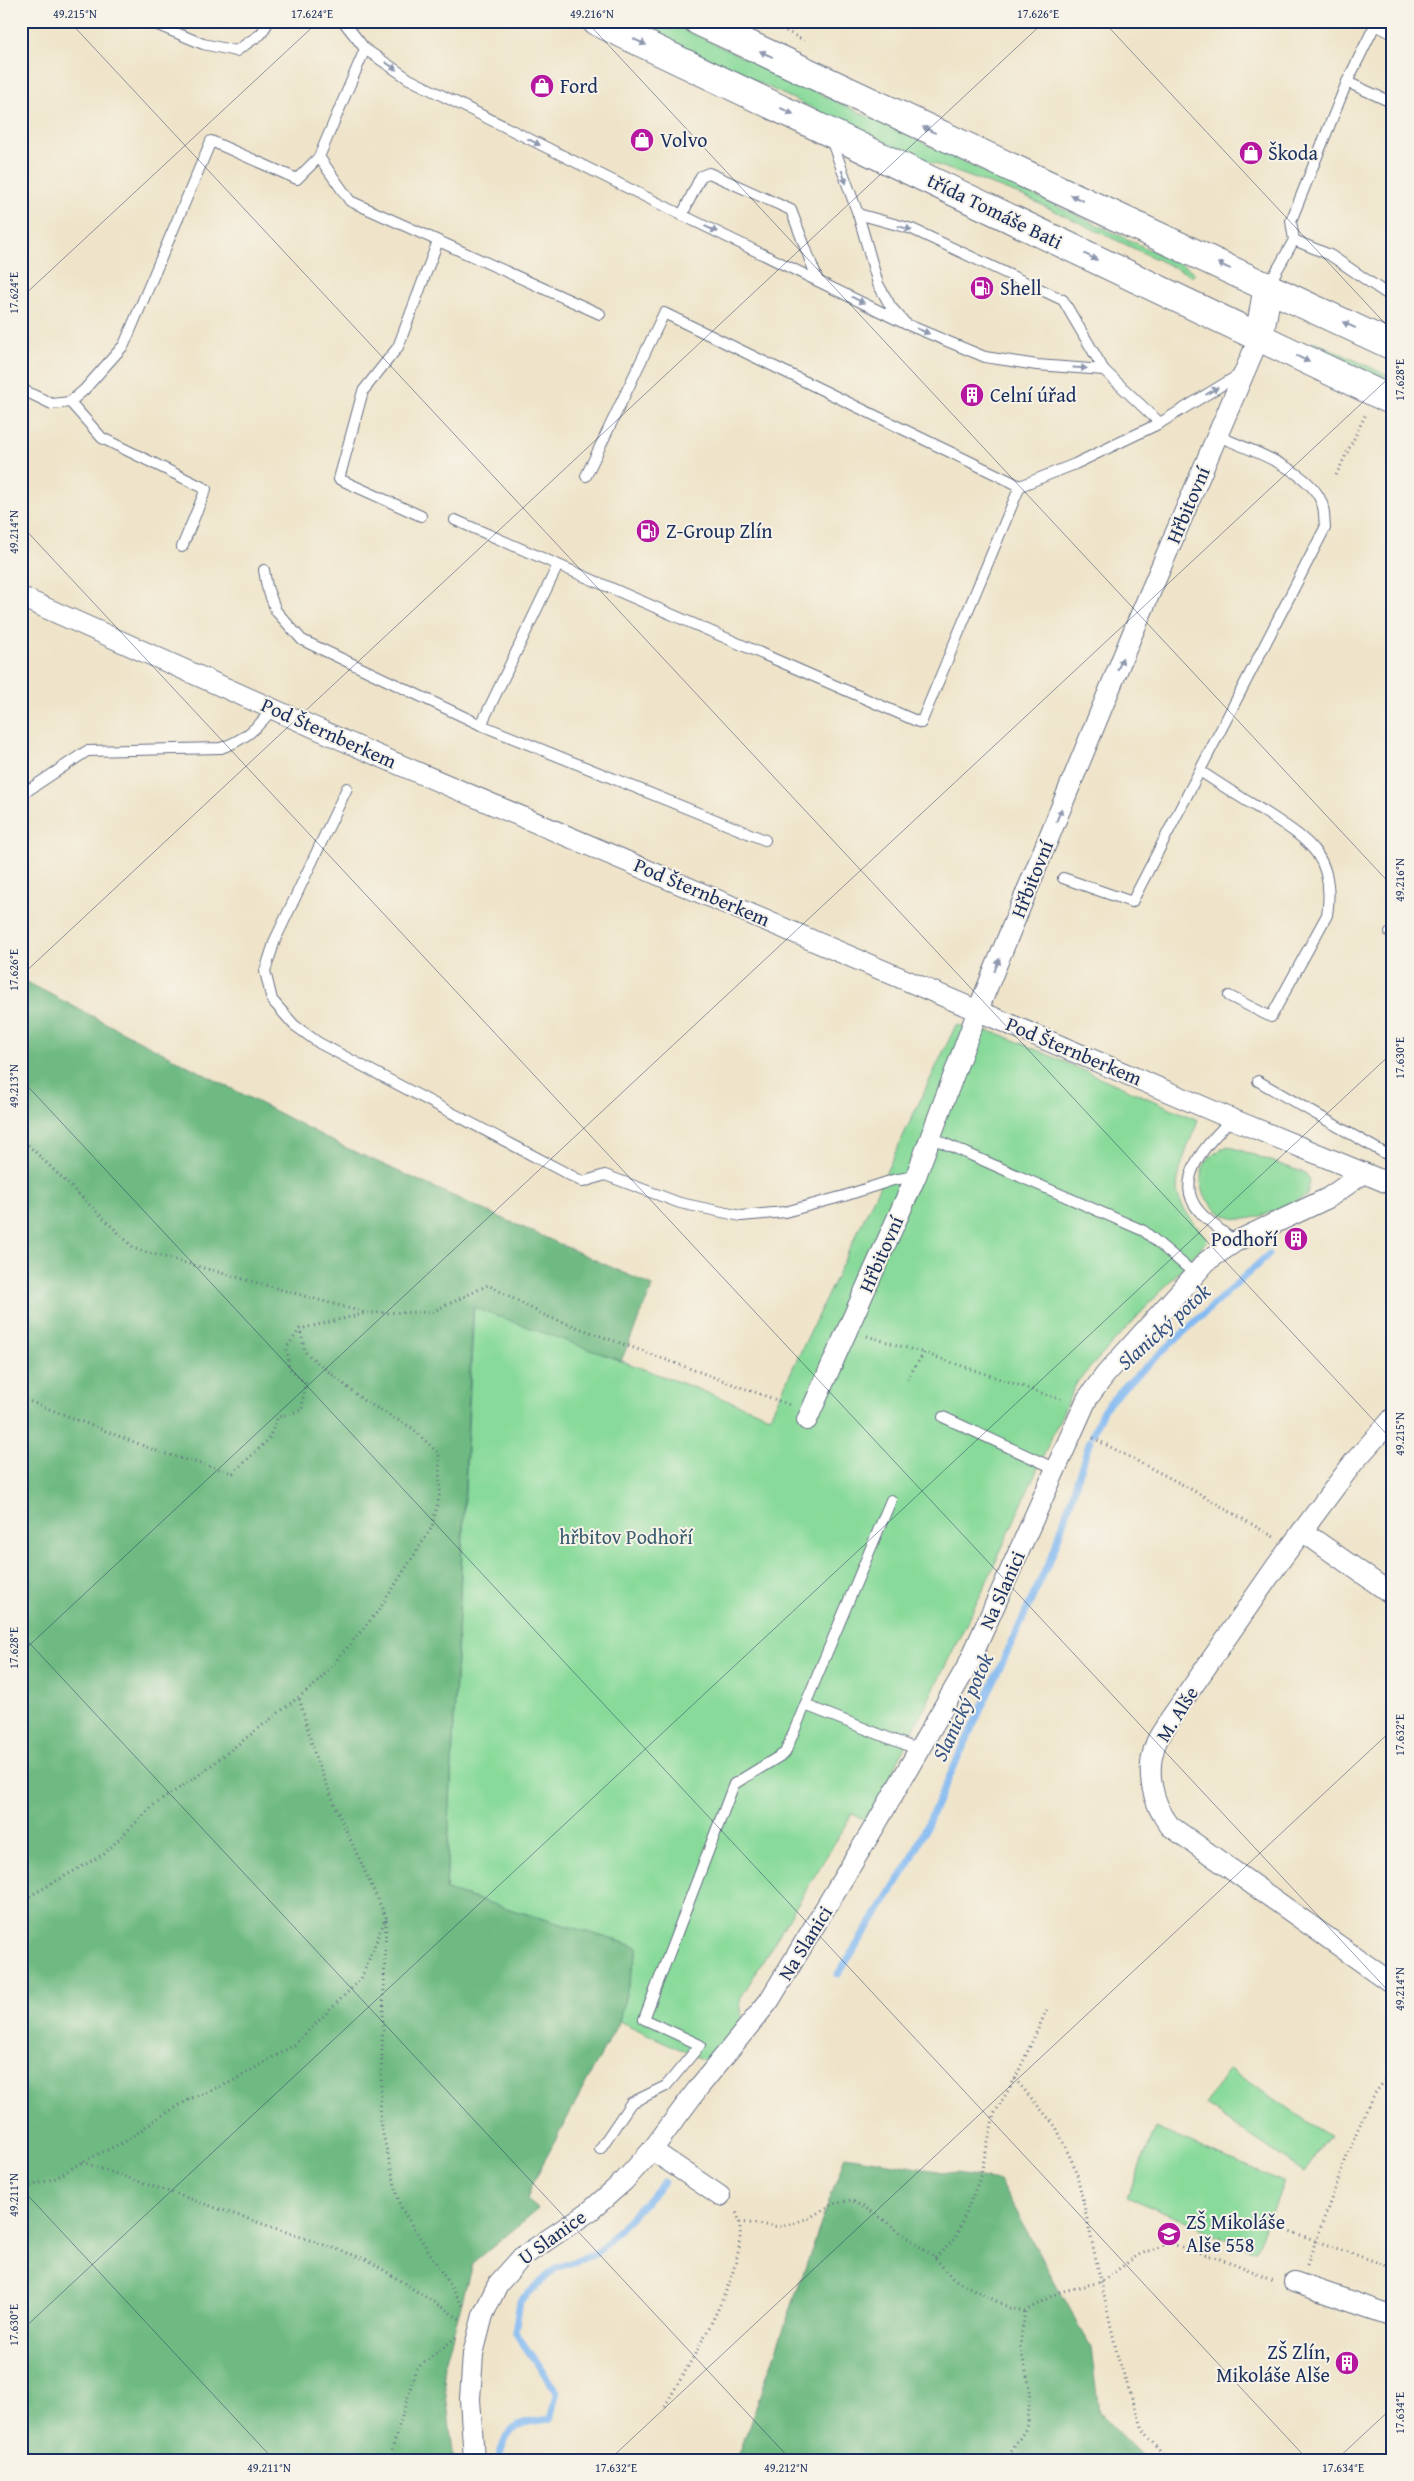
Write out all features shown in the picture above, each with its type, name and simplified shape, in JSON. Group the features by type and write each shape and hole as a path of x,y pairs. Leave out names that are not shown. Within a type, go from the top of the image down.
{"main road":[{"name":"třída Tomáše Bati","path":"596,21 1393,401"},
{"path":"698,21 1393,346"},
{"path":"1260,338 1268,286"}],"street":[{"name":"Hřbitovní","path":"808,1416 824,1389 847,1330 932,1138 978,1010 1131,638 1260,338"},
{"name":"Pod Šternberkem","path":"21,596 374,754 1232,1119 1389,1183"},
{"name":"Na Slanici","path":"652,2150 704,2080 769,2001 807,1941 919,1750 968,1665 1087,1399 1105,1375 1207,1261 1235,1242 1328,1198 1364,1173"},
{"name":"M. Alše","path":"1393,1418 1353,1463 1254,1597 1156,1743 1152,1767 1152,1788 1160,1813 1170,1826 1393,1984"},
{"path":"1302,1531 1393,1595"},
{"path":"652,2150 720,2196"},
{"name":"U Slanice","path":"474,2460 471,2372 478,2330 489,2302 509,2269 522,2256 609,2195 652,2150"},
{"path":"1294,2282 1393,2316"}],"lane":[{"path":"148,21 203,44 236,51 261,34 269,21"},
{"path":"343,21 364,49 409,79 906,324 985,357 1037,365 1104,370"},
{"path":"1268,286 1294,240 1291,221 1372,23 1393,34"},
{"path":"21,389 52,404 70,402 84,390 124,344 211,141 297,179 319,157 364,49"},
{"path":"1347,82 1393,103"},
{"path":"828,131 858,214 878,284 891,307 906,324"},
{"path":"319,157 350,201 600,314"},
{"path":"682,215 701,176 709,173 791,210 818,281"},
{"path":"858,214 912,229 1063,300 1104,370 1160,423"},
{"path":"420,516 339,479 364,391 398,347 438,240"},
{"path":"1294,240 1330,255 1393,298"},
{"path":"586,476 664,313 1020,486"},
{"path":"455,520 921,723 1020,486 1075,464 1160,423 1245,371"},
{"path":"70,402 102,438 206,489 182,547"},
{"path":"1063,878 1132,902 1325,528 1322,501 1308,482 1282,465 1218,436"},
{"path":"481,725 558,565"},
{"path":"264,570 267,587 276,611 302,640 481,725 765,840"},
{"path":"21,795 87,751 221,748 235,743 255,730 273,708"},
{"path":"1200,771 1304,838 1320,857 1328,879 1330,898 1327,915 1270,1017 1229,996"},
{"path":"348,788 275,940 265,971 272,1000 294,1025 319,1043 583,1182 605,1175 680,1203 741,1216 785,1212 893,1180 916,1176"},
{"path":"1258,1080 1393,1158"},
{"path":"1232,1119 1208,1142 1197,1157 1190,1193 1198,1210 1235,1242"},
{"path":"932,1138 1144,1231 1195,1274"},
{"path":"943,1417 1056,1469"},
{"path":"600,2149 631,2103 666,2086 700,2045 644,2019 734,1784 786,1753 891,1500"},
{"path":"805,1705 919,1750"}],"path":[{"path":"1336,475 1366,414"},
{"path":"21,1138 135,1249 367,1313"},
{"path":"21,1398 162,1453 233,1473 268,1440 278,1417 302,1410 304,1383 290,1368 287,1347 300,1329 367,1313 432,1312 488,1285 546,1316 808,1416"},
{"path":"21,1901 104,1854 154,1805 196,1777 317,1683 379,1610 432,1527 440,1493 439,1454 412,1428 363,1400 305,1352 300,1329"},
{"path":"847,1330 924,1353 1072,1403 1087,1399"},
{"path":"907,1379 924,1353"},
{"path":"1075,1429 1170,1477 1268,1534"},
{"path":"299,1697 316,1759 386,1918 380,2122 400,2206 478,2330"},
{"path":"21,2189 56,2178 82,2162 126,2141 162,2115 190,2099 229,2083 294,2045 362,1979 386,1918"},
{"path":"935,2258 955,2239 980,2178 994,2114 1015,2079 1048,2007"},
{"path":"1314,2245 1340,2172 1372,2097 1393,2070"},
{"path":"1015,2079 1056,2126 1076,2170 1118,2358 1144,2432 1166,2460"},
{"path":"82,2162 368,2260 478,2330"},
{"path":"665,2406 708,2328 726,2290 739,2254 740,2222 736,2212 720,2196"},
{"path":"740,2222 780,2227 809,2218 832,2204 851,2200 876,2214 935,2258 953,2279 1010,2308 1025,2311 1059,2292 1101,2282 1138,2255 1169,2243 1233,2263 1278,2282 1294,2282"},
{"path":"1267,2223 1393,2268"},
{"path":"1006,2460 1028,2425 1030,2389 1020,2346 1025,2311"},
{"path":"389,2460 416,2369 452,2338 478,2330"}],"green space":[{"path":"628,21 666,21 1184,266 1195,273 1192,276 1023,196 918,158"},
{"path":"1312,342 1316,342 1393,378 1393,383 1314,346"},
{"path":"21,979 342,1146 653,1286 621,1361 473,1307 446,1890 638,1947 619,2021 531,2186 527,2200 538,2209 472,2264 443,2371 454,2460 21,2460"},
{"name":"hřbitov Podhoří","path":"956,1025 1000,1034 1198,1120 1181,1168 1177,1188 1183,1207 1208,1240 1076,1383 983,1590 868,1821 852,1814 740,1999 742,2019 708,2062 619,2021 638,1947 446,1890 474,1306 770,1416"},
{"path":"1228,1146 1305,1173 1310,1180 1307,1196 1264,1215 1246,1219 1227,1216 1218,1211 1210,1204 1205,1195 1201,1175 1204,1165 1211,1156"},
{"path":"1229,2069 1329,2136 1304,2172 1205,2105"},
{"path":"1156,2128 1284,2182 1255,2251 1127,2197"},
{"path":"845,2156 999,2181 1091,2347 1099,2413 1146,2460 737,2460"}],"waterway":[{"name":"Slanický potok","path":"1093,1434 1103,1410 1125,1386 1269,1254"},
{"name":"Slanický potok","path":"838,1974 909,1864 1054,1551 1090,1441"},
{"name":"Slanický potok","path":"498,2460 506,2438 515,2428 520,2425 550,2419 557,2392 515,2332 520,2301 556,2268 596,2254 664,2182"}],"place":[{"name":"Ford","path":"542,86"},
{"name":"Volvo","path":"642,140"},
{"name":"Škoda","path":"1251,153"},
{"name":"Shell","path":"982,288"},
{"name":"Celní úřad","path":"972,395"},
{"name":"Z-Group Zlín","path":"648,531"},
{"name":"Podhoří","path":"1296,1239"},
{"name":"ZŠ Mikoláše Alše 558","path":"1169,2234"},
{"name":"ZŠ Zlín, Mikoláše Alše","path":"1347,2363"}]}
